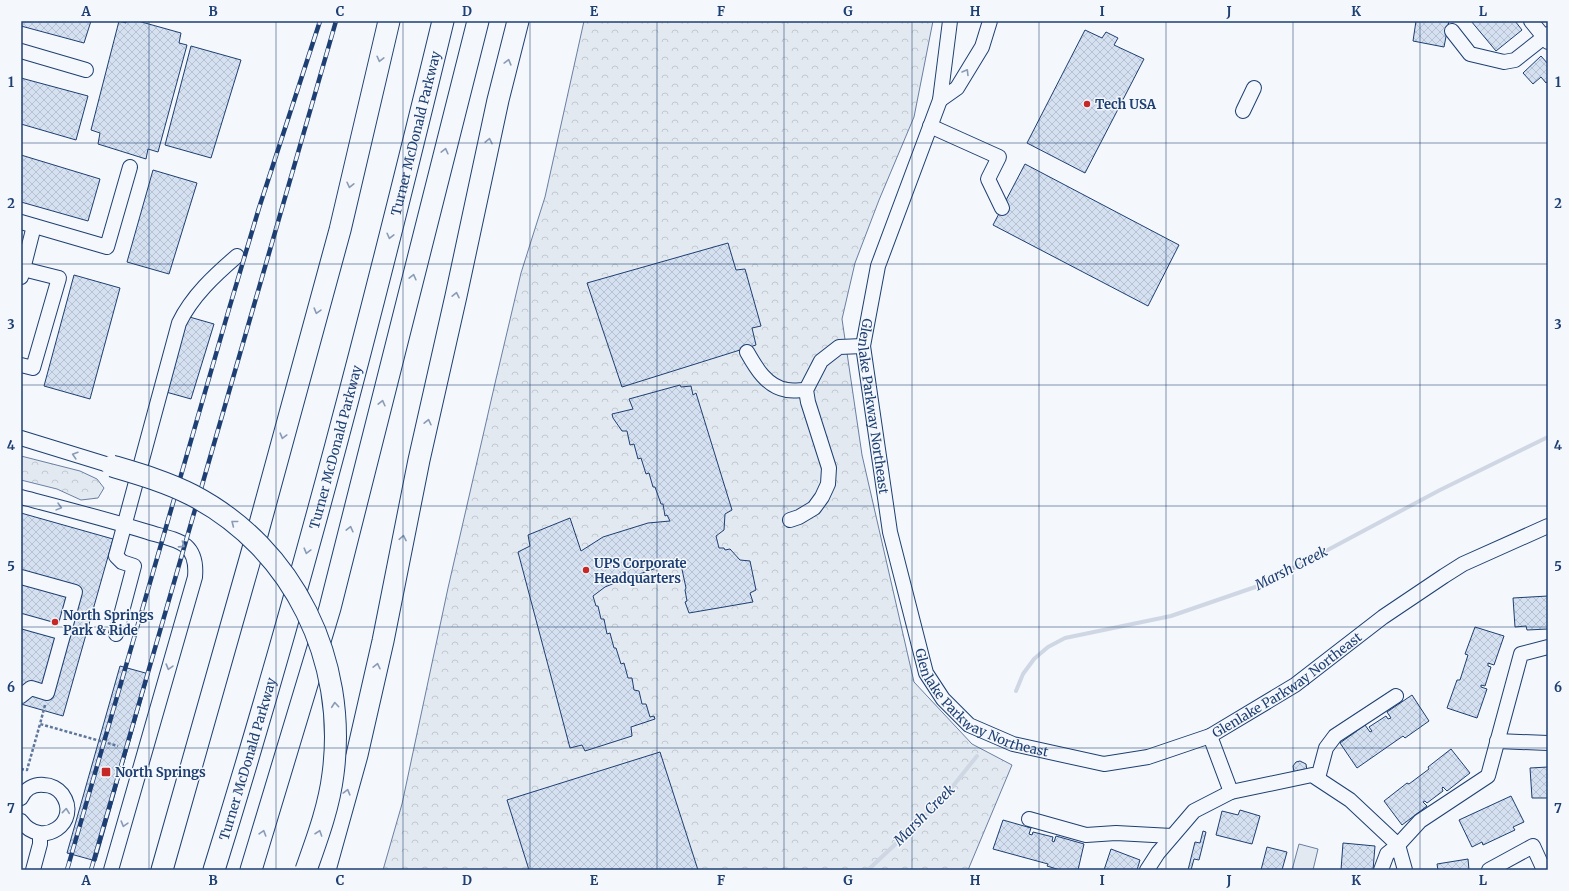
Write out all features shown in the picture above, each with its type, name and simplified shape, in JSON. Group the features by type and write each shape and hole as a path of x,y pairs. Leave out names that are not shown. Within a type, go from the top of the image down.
{"highway":[{"path":"162,870 258,531 340,230 389,21"},
{"name":"Turner McDonald Parkway","path":"214,870 273,672 346,407 396,215 443,21"},
{"path":"251,870 330,608 478,21"},
{"path":"325,870 357,755 383,641 419,460 498,100 518,21"},
{"path":"112,466 167,484 191,495 215,508 236,524 258,543 291,584 313,626 329,671 334,697 336,750 328,801 306,870"}],"street":[{"name":"Glenlake Parkway Northeast","path":"950,21 940,100 878,266 863,346 890,532 926,673 943,700 969,726 1013,744 1104,764 1148,756 1210,736 1295,685 1383,617 1463,564 1548,526"},
{"path":"940,100 957,88 982,47 990,21"},
{"path":"1452,31 1470,54 1504,62 1515,60 1547,37 1531,21"},
{"path":"21,51 86,70"},
{"path":"1243,112 1254,88"},
{"path":"930,126 998,157 988,179 1002,208"},
{"path":"21,365 33,368 59,278 22,273 27,224 107,247 130,167"},
{"path":"116,634 134,566 122,562 116,556 179,323 192,301 238,256"},
{"path":"790,520 799,517 814,508 822,497 828,484 829,468 808,402 806,390 821,361 839,347 863,346"},
{"path":"747,352 756,369 770,383 786,390 806,390"},
{"path":"21,438 112,466"},
{"path":"21,497 124,525 174,541 186,546 193,555 196,566 195,577 111,870"},
{"path":"21,577 76,592 47,692 24,690"},
{"path":"21,621 64,633"},
{"path":"1381,870 1387,854 1420,821 1488,776 1521,654 1548,647"},
{"path":"1318,778 1326,748 1335,736 1396,696"},
{"path":"1210,736 1231,792"},
{"path":"1497,741 1548,743"},
{"path":"1147,870 1158,853 1194,811 1231,792 1312,775 1350,800 1398,844 1405,870"},
{"path":"21,798 29,788 37,785 54,787 60,791 65,798 67,810 63,824 56,830 49,833 40,834 32,832 25,827 21,821"},
{"path":"1029,819 1086,835 1116,833 1172,836"},
{"path":"33,870 40,844 40,834"},
{"path":"1489,870 1533,846 1544,870"}],"path":[{"path":"21,769 27,770 47,692"},
{"path":"40,724 118,746"}],"green space":[{"path":"584,21 933,21 914,117 879,200 855,263 842,319 862,455 914,682 972,744 1012,765 968,870 383,870 402,804 448,588 496,379 521,273 545,197"},
{"path":"21,456 80,471 97,479 104,488 98,498 81,500 57,489 21,480"},
{"path":"1299,844 1318,849 1313,870 1292,870"}],"building":[{"path":"21,21 91,21 84,43 21,26"},
{"path":"119,21 126,23 126,21 138,21 181,33 179,43 187,45 158,152 148,149 146,159 98,144 100,133 91,130"},
{"path":"1416,21 1449,21 1444,47 1413,41"},
{"path":"1471,21 1515,21 1522,30 1496,51"},
{"path":"1085,30 1102,38 1106,32 1118,38 1114,45 1144,59 1085,173 1027,143"},
{"path":"191,46 241,60 211,158 165,145"},
{"path":"1541,56 1548,64 1548,81 1546,83 1541,77 1533,84 1523,73"},
{"path":"21,78 88,96 76,140 21,124"},
{"path":"21,155 100,179 88,221 21,202"},
{"path":"1025,164 1179,245 1148,306 993,225"},
{"path":"153,170 197,183 169,274 127,262"},
{"path":"728,243 736,270 745,269 761,326 752,328 756,345 622,387 587,283"},
{"path":"74,275 120,288 90,399 44,386"},
{"path":"186,316 214,324 191,399 166,392"},
{"name":"UPS Corporate Headquarters","path":"680,385 681,387 691,386 693,395 696,393 732,510 725,514 724,530 716,536 719,548 724,548 725,550 730,549 740,560 750,561 756,590 750,593 753,602 689,613 685,602 687,601 686,588 680,560 605,587 593,596 596,606 598,606 601,619 604,619 607,634 610,633 614,648 616,648 621,664 624,663 628,678 632,678 634,690 639,691 642,704 646,704 650,717 654,716 655,719 631,727 632,736 585,751 582,745 570,748 518,552 530,546 528,535 570,518 581,551 603,537 648,523 670,521 667,515 665,516 663,504 661,504 655,487 653,487 649,473 646,474 641,458 638,459 634,444 630,445 627,431 622,431 612,414 633,409 629,399"},
{"name":"North Springs Park & Ride","path":"21,513 113,539 63,716 21,704"},
{"path":"1548,596 1548,629 1527,630 1526,626 1515,627 1513,598"},
{"path":"1475,627 1504,636 1494,665 1488,663 1488,666 1491,667 1485,686 1481,685 1481,687 1487,689 1477,718 1447,708 1457,680 1460,680 1468,655 1465,654"},
{"path":"120,666 149,674 96,861 67,853"},
{"path":"1412,695 1429,721 1405,738 1403,736 1357,768 1340,743 1365,725 1370,732 1372,731 1369,727 1386,716 1388,719 1391,718 1387,712"},
{"path":"1451,749 1470,773 1447,791 1443,787 1443,791 1427,803 1425,801 1423,802 1427,806 1402,825 1384,801 1407,783 1409,784 1429,769 1428,767"},
{"path":"660,752 698,870 529,870 507,800"},
{"path":"1300,761 1306,764 1307,771 1294,772 1293,766 1296,762"},
{"path":"1548,767 1548,798 1532,798 1530,768"},
{"path":"1511,796 1524,822 1513,827 1515,830 1483,845 1482,842 1472,847 1459,820"},
{"path":"1240,810 1260,816 1252,844 1216,835 1222,811 1238,815"},
{"path":"1003,820 1031,828 1029,834 1032,835 1033,832 1053,837 1052,841 1054,842 1056,836 1084,844 1078,870 1060,870 1047,866 1048,864 993,849"},
{"path":"1203,831 1206,832 1199,860 1194,859 1191,870 1188,870 1195,842 1200,843"},
{"path":"1343,843 1375,846 1373,870 1341,870"},
{"path":"1267,847 1287,852 1282,870 1261,870"},
{"path":"1111,849 1140,860 1137,870 1104,870"},
{"path":"1468,859 1469,870 1438,870 1437,864"}],"waterway":[{"name":"Marsh Creek","path":"1016,691 1023,674 1034,659 1048,647 1065,638 1171,616 1264,584 1440,490 1548,437"},
{"name":"Marsh Creek","path":"868,870 941,801 977,756"}],"railway":[{"path":"67,870 259,208 320,21"},
{"path":"91,870 336,21"}],"place":[{"name":"Tech USA","path":"1087,104"},
{"name":"UPS Corporate Headquarters","path":"586,570"},
{"name":"North Springs Park & Ride","path":"55,622"},
{"name":"North Springs","path":"106,772"}]}
